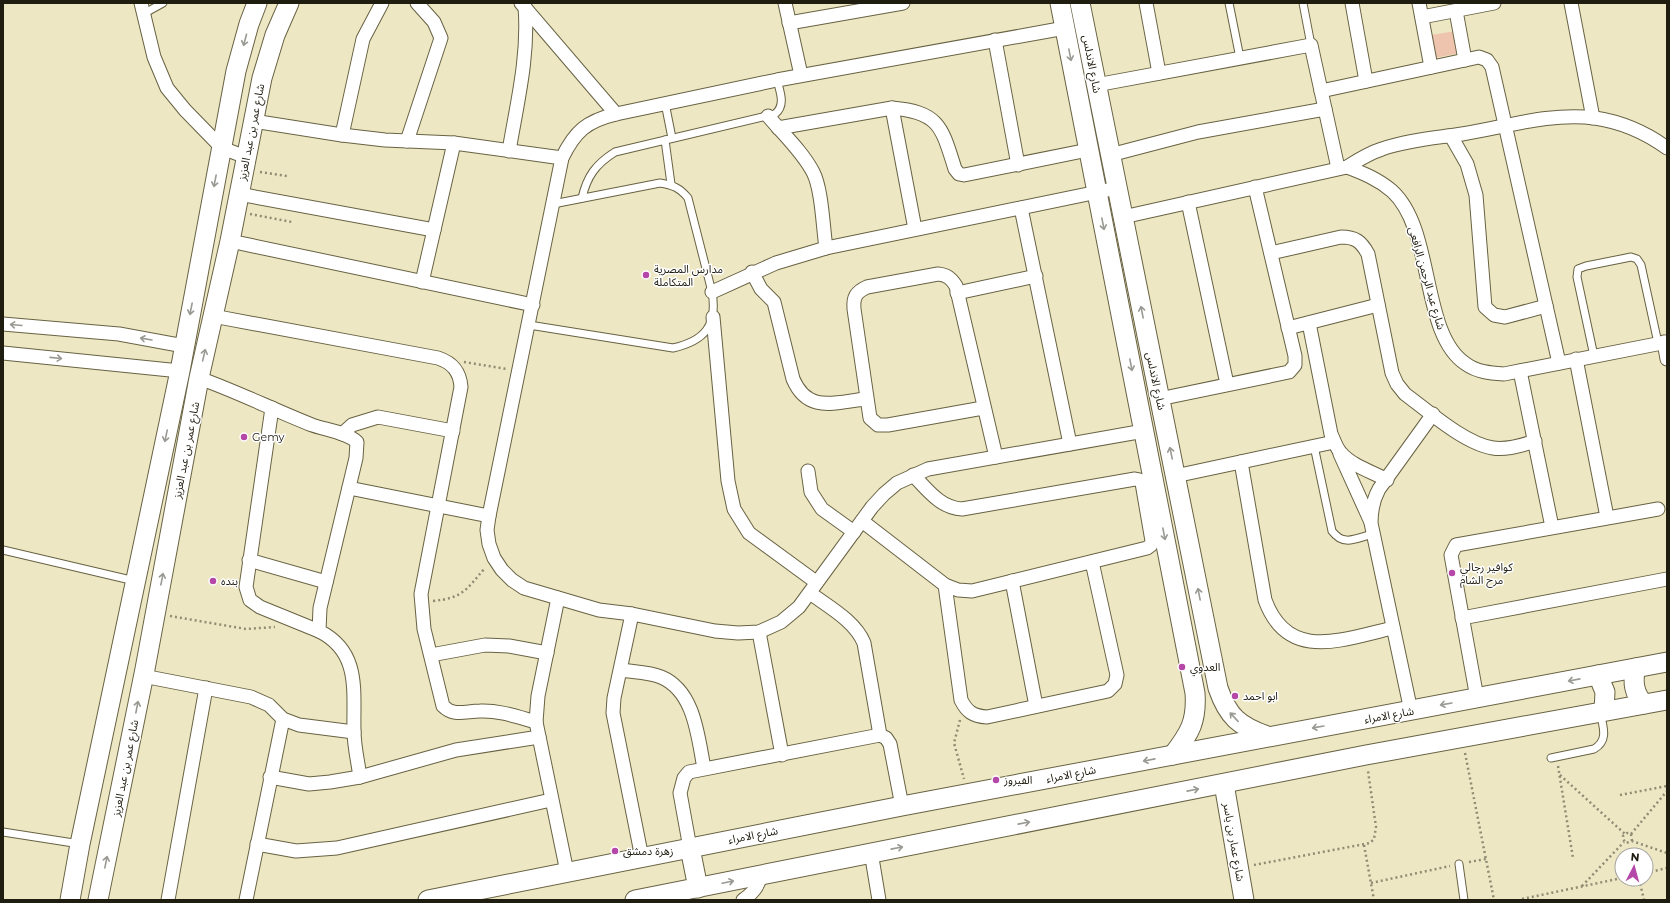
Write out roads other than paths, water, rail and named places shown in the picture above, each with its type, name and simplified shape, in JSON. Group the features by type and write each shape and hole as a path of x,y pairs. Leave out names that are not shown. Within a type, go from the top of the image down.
{"street":[{"name":"شارع عمر بن عبد العزيز","path":"70,900 80,844 180,371 236,70 249,24 257,3"},
{"name":"شارع عمر بن عبد العزيز","path":"98,900 144,672 199,378 230,241 253,121 264,71 275,35 289,3"},
{"path":"342,135 363,39 382,3"},
{"path":"407,141 441,38 434,22 418,3"},
{"path":"785,3 800,75"},
{"path":"790,23 903,3"},
{"name":"شارع الاندلس","path":"1060,3 1195,693 1196,710 1192,726 1173,755"},
{"name":"شارع الاندلس","path":"1080,3 1218,688 1224,705 1234,720 1249,730 1267,736"},
{"path":"1146,3 1159,73"},
{"path":"1352,3 1366,82"},
{"path":"1420,3 1431,67"},
{"path":"1422,17 1494,3"},
{"path":"1571,3 1593,118"},
{"path":"523,5 616,114"},
{"path":"509,151 525,59 526,42 523,5"},
{"path":"142,8 154,57 167,88 185,110 222,148 245,163"},
{"path":"1456,10 1465,60"},
{"path":"1064,28 800,75 665,103 597,118 582,128 569,142 562,158 489,516 487,530 489,544 494,558 512,580 524,588 599,610 632,614 715,631 738,633 759,632 781,622 799,607 872,507 884,494 913,475 928,469 1144,431"},
{"path":"996,40 1018,165"},
{"path":"1096,85 1310,44 1325,109 1342,167"},
{"path":"1321,91 1479,57 1487,60 1492,68 1559,363"},
{"path":"892,108 915,230"},
{"path":"778,128 892,108 906,109 933,120 944,133 954,169 959,174 964,175 1088,150"},
{"path":"1110,155 1198,132 1325,109"},
{"path":"768,116 814,172 826,248"},
{"path":"1123,217 1342,167 1382,148 1506,127 1549,118 1593,118 1614,121 1635,128 1667,148"},
{"path":"253,121 342,135 407,141 454,143 562,158"},
{"path":"1085,131 1105,126"},
{"path":"1451,136 1467,164 1476,195 1485,307 1494,315 1505,317 1546,306"},
{"path":"422,282 454,143"},
{"name":"شارع عبد الرحمن الرافعى","path":"1342,167 1372,177 1392,192 1408,213 1417,238 1442,333 1451,350 1466,364 1484,372 1504,374 1663,342"},
{"path":"1160,399 1289,372 1295,365 1296,356 1255,187"},
{"path":"712,292 752,272 826,248 1117,188"},
{"path":"238,202 434,230"},
{"path":"1188,202 1227,384"},
{"path":"1021,208 1070,444"},
{"path":"1270,253 1341,236 1353,237 1362,244 1368,254 1392,373 1397,384 1405,394 1473,442 1493,448 1514,448 1534,441"},
{"path":"230,241 533,305"},
{"path":"752,272 761,290 774,302 793,379 798,391 807,400 820,404 866,399"},
{"path":"983,408 888,426 878,425 870,418 866,399 853,300 858,291 866,287 938,274 945,275 952,279 956,286 983,408 996,457"},
{"path":"957,293 1036,276"},
{"path":"1288,328 1378,305"},
{"path":"213,316 438,358 452,365 460,379 461,387 420,602 424,629 444,706 448,711 480,710 500,713 536,722"},
{"path":"712,317 728,481 734,509 749,533 813,587 854,626 860,634 864,644 880,735"},
{"path":"1309,323 1331,434 1372,528"},
{"path":"3,324 119,334 184,346"},
{"path":"1125,338 1146,333"},
{"path":"1663,342 1667,359"},
{"path":"3,353 180,371"},
{"path":"1576,359 1607,517"},
{"path":"1520,371 1552,527"},
{"path":"199,378 311,425 351,436 357,442 358,450 320,608 319,631"},
{"path":"272,408 246,587 250,600 260,607 319,631 336,641 351,668 354,683 354,732 360,777"},
{"path":"1411,711 1372,528 1371,511 1374,499 1379,489 1387,480 1433,414"},
{"path":"342,434 352,425 378,417 452,431"},
{"path":"1175,476 1314,446 1337,447 1347,459 1387,480"},
{"path":"1241,462 1265,600 1270,614 1280,627 1292,637 1307,642 1323,643 1393,628"},
{"path":"808,471 811,492 822,509 854,532"},
{"path":"862,521 946,585 958,590 972,591 1092,562 1150,545 1152,541 1140,480 1135,479 962,510 944,506 913,475"},
{"path":"349,488 489,516"},
{"path":"1160,511 1181,507"},
{"path":"1477,698 1451,555 1456,545 1658,509"},
{"path":"249,560 326,582"},
{"path":"946,585 961,700 966,710 975,716 987,717 1108,691 1115,684 1117,675 1092,562"},
{"path":"1462,618 1667,579"},
{"path":"1012,581 1036,706"},
{"path":"558,598 536,709 536,722 567,872"},
{"path":"129,612 136,619 141,621 155,615"},
{"path":"632,614 614,698 613,712 642,858"},
{"path":"759,632 782,755"},
{"path":"431,655 485,645 509,646 547,653"},
{"path":"118,666 128,661 134,662 144,672 206,688 251,697 269,705 283,719 299,725 354,732"},
{"name":"شارع الامراء","path":"428,900 902,806 1267,736 1411,711 1667,662"},
{"path":"1636,668 1634,687 1644,704"},
{"path":"621,670 661,677 674,686 684,697 691,711 704,768"},
{"path":"1598,675 1605,692 1602,712"},
{"path":"168,900 206,688"},
{"path":"1195,693 1207,695 1218,688"},
{"path":"635,900 1366,755 1667,700"},
{"path":"246,900 283,719"},
{"path":"698,888 680,793 681,785 689,772 880,735 886,738 890,744 902,806"},
{"path":"270,778 310,784 360,777 456,750 539,737"},
{"name":"شارع عمار بن ياسر","path":"1224,784 1244,900"},
{"path":"257,844 296,852 323,850 551,800"},
{"path":"872,852 879,900"},
{"path":"743,900 752,894 758,885 761,875"}],"lane":[{"path":"142,8 163,3"},
{"path":"1229,3 1240,58"},
{"path":"1303,3 1310,44"},
{"path":"582,198 589,177 602,160 615,152 775,114 780,110 782,104 777,80"},
{"path":"665,103 671,184"},
{"path":"529,325 673,348 690,344 704,333 712,317 714,304 712,292 688,198 681,190 671,184 660,183 553,204"},
{"path":"1594,356 1577,277 1578,270 1586,266 1630,257 1637,259 1641,265 1663,342"},
{"path":"1314,446 1332,531 1337,538 1345,541 1372,528"},
{"path":"3,550 136,581"},
{"path":"1554,757 1594,749 1600,746 1604,740 1605,733 1602,712"},
{"path":"3,832 80,844"},
{"path":"1459,864 1464,900"}],"place":[{"name":"مدارس المصرية المتكاملة","path":"646,275"},
{"name":"Gemy","path":"244,437"},
{"name":"كوافير رجالي مرح الشام","path":"1452,573"},
{"name":"بنده","path":"213,581"},
{"name":"العدوي","path":"1182,667"},
{"name":"ابو احمد","path":"1235,696"},
{"name":"الفيروز","path":"996,780"},
{"name":"زهرة دمشق","path":"615,851"}]}
